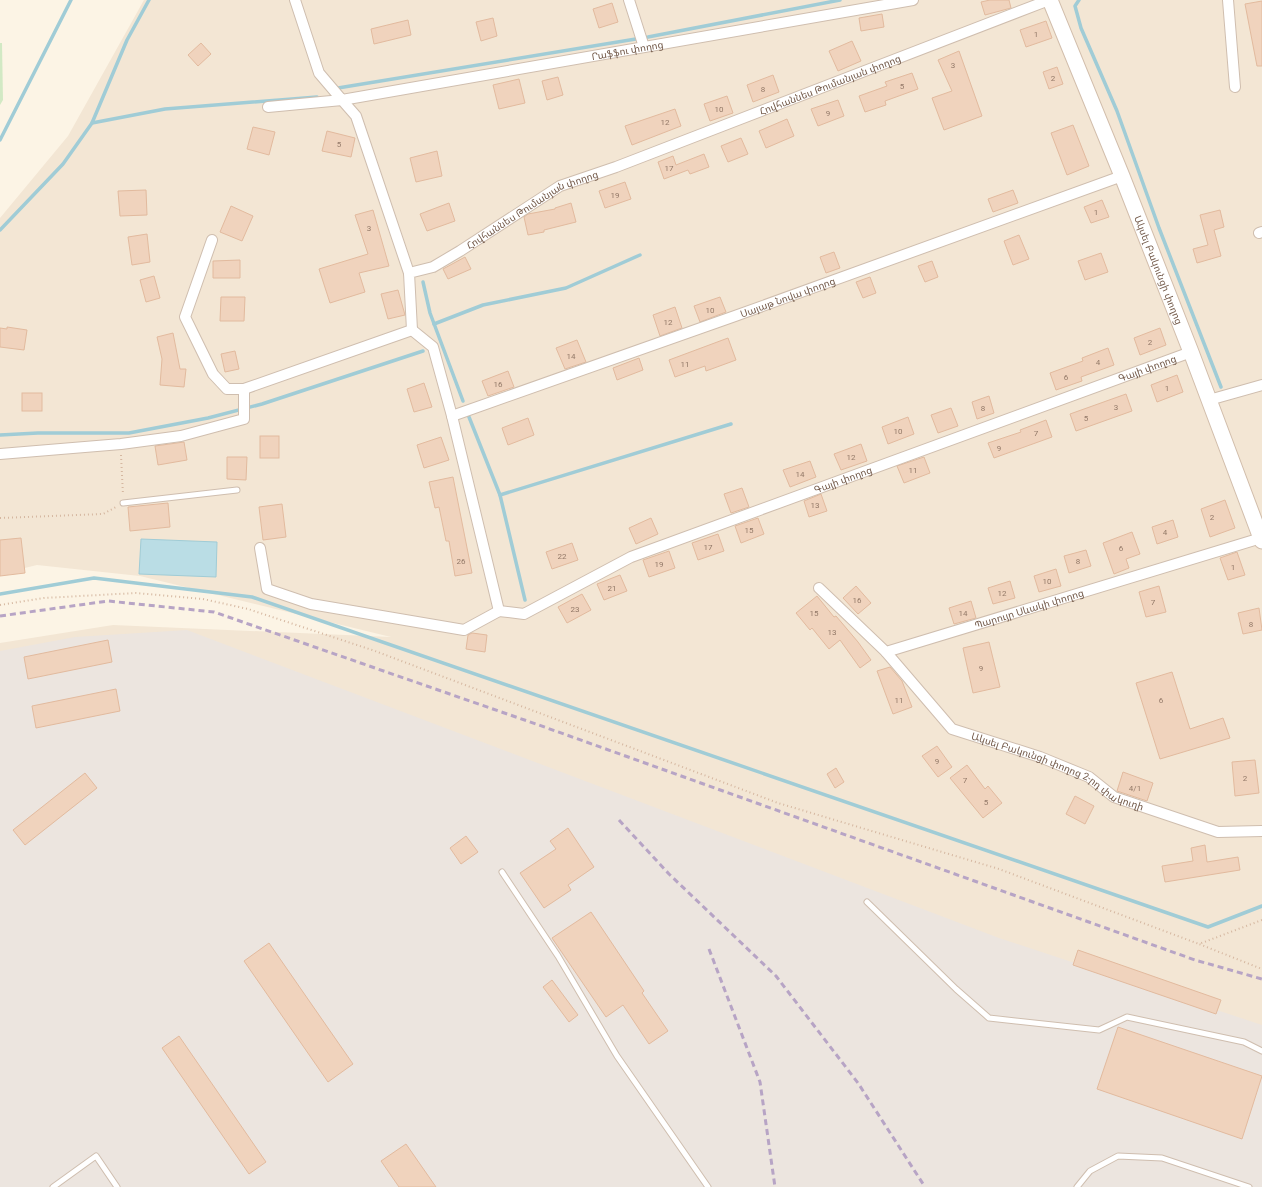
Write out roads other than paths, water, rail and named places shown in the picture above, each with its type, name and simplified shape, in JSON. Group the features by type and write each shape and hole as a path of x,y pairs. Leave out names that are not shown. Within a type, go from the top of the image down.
{"main road":[{"name":"Ակսել Բակունցի փողոց","path":"1049,0 1122,176 1191,352 1261,539"}],"street":[{"path":"260,548 267,589 311,604 464,630 499,611 452,416 433,347 412,330 409,273 356,116 319,73 295,0"},
{"path":"629,0 642,41"},
{"name":"Րաֆֆու փողոց","path":"268,107 342,100 642,41 862,4 913,0"},
{"name":"Հովհաննես Թումանյան փողոց","path":"409,273 433,267 460,252 560,186 623,164 1049,0"},
{"path":"1228,0 1235,87"},
{"name":"Սայաթ Նովա փողոց","path":"452,416 735,316 1122,176"},
{"path":"212,240 185,317 214,374 227,389 244,389 412,330"},
{"name":"Գայի փողոց","path":"499,611 524,614 631,557 1191,352"},
{"path":"1209,400 1262,385"},
{"path":"0,454 121,444 181,436 244,419 244,389"},
{"name":"Պարույր Սևակի փողոց","path":"886,652 1261,539"},
{"path":"819,588 886,652"},
{"name":"Ակսել Բակունցի փողոց 2-րդ փակուղի","path":"886,652 952,728 1040,757 1089,777 1114,797 1210,830 1218,832 1262,831"}],"lane":[{"path":"123,503 237,490"},
{"path":"502,872 558,956 617,1056 708,1187"},
{"path":"867,902 956,989 989,1018 1099,1030 1127,1017 1244,1042 1262,1051"},
{"path":"54,1187 96,1156 117,1187"},
{"path":"1077,1187 1090,1171 1118,1156 1162,1158 1249,1187"}],"water":[{"path":"141,539 217,542 216,577 139,574"}],"waterway":[{"path":"0,140 71,0"},
{"path":"0,230 63,164 92,123 127,40 149,0"},
{"path":"338,88 648,37 840,0"},
{"path":"1079,0 1075,6 1081,28 1117,111 1159,228 1221,387"},
{"path":"92,123 165,109 317,97"},
{"path":"434,324 483,305 566,288 640,255"},
{"path":"423,282 430,313 463,401"},
{"path":"0,435 38,433 129,433 208,418 262,404 423,351"},
{"path":"469,417 500,495 525,600"},
{"path":"500,495 731,424"},
{"path":"0,594 94,578 252,597 1208,927 1262,906"}],"railway":[{"path":"0,616 108,601 214,612 536,724 1195,960 1262,979"},
{"path":"619,820 669,874 776,976 858,1083 925,1187"},
{"path":"709,949 760,1082 775,1187"}]}
